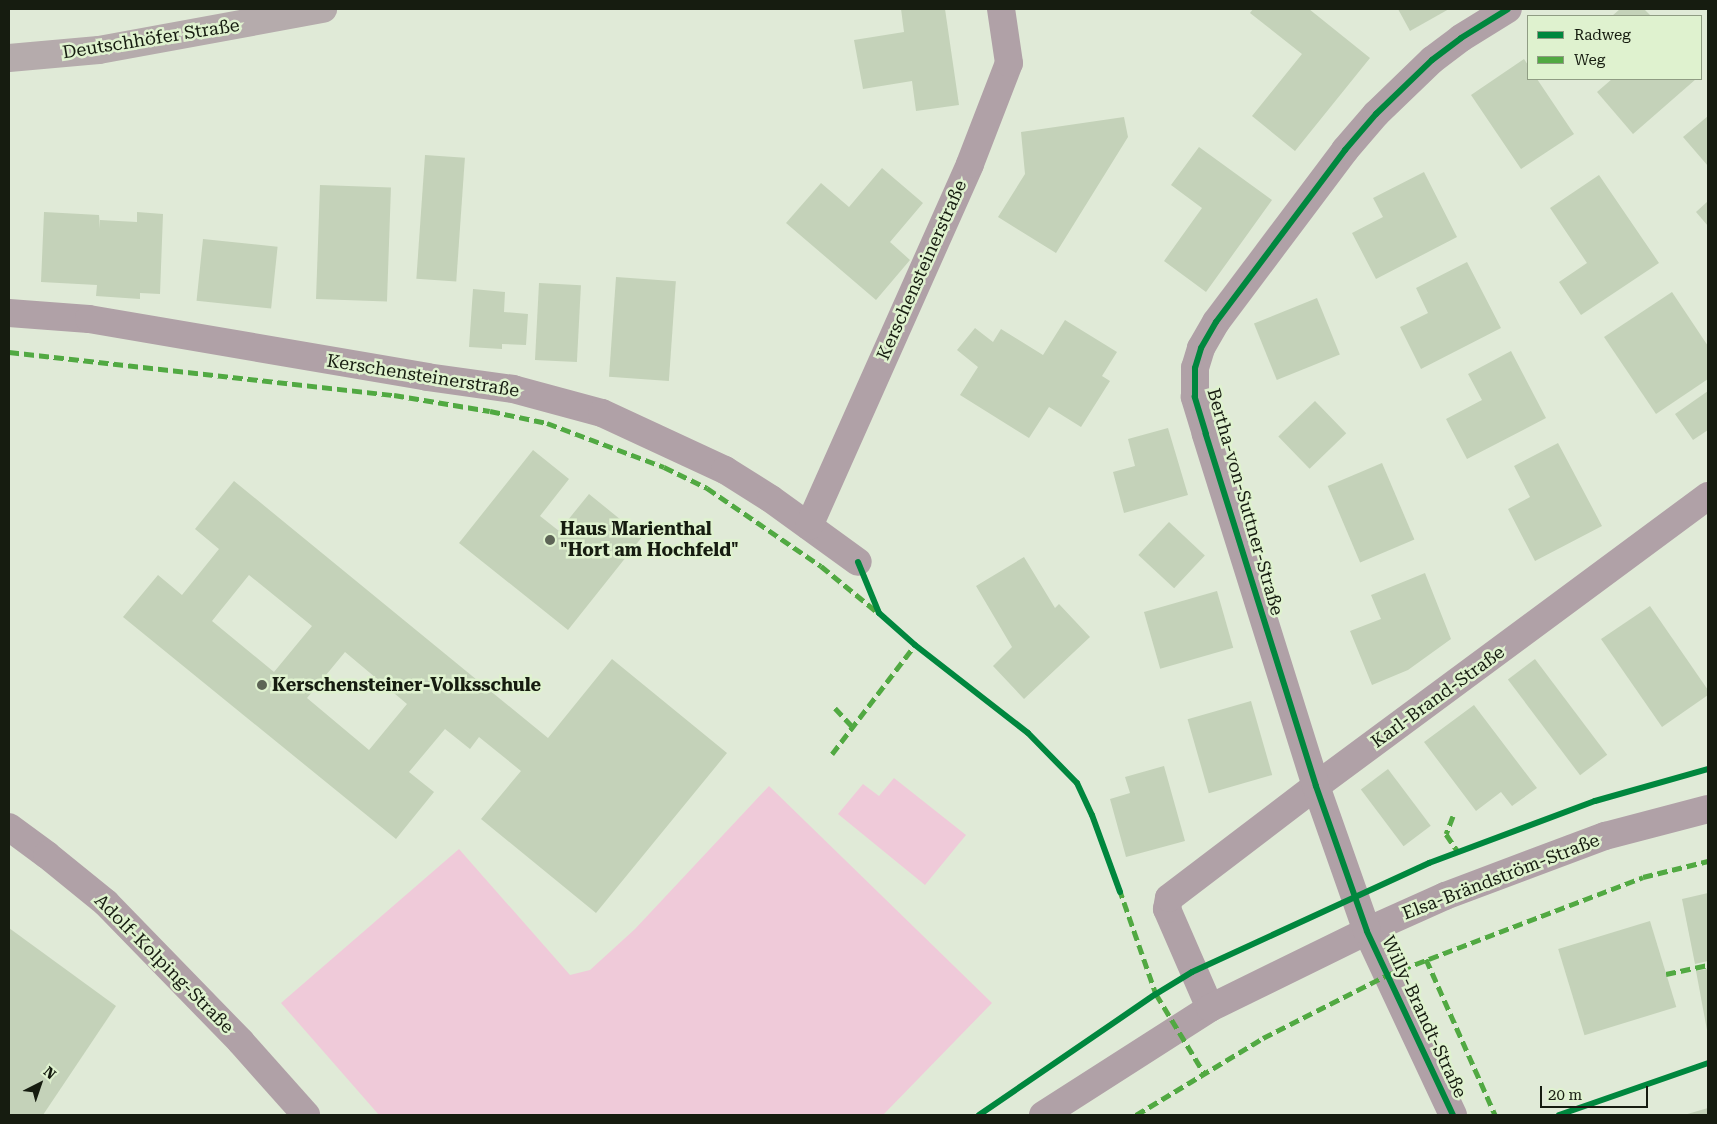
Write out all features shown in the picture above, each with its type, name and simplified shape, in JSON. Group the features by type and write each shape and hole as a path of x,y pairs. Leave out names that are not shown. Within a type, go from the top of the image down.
{"main road":[{"name":"Deutschhöfer Straße","path":"9,58 99,50 323,9"}],"street":[{"name":"Kerschensteinerstraße","path":"809,526 970,164 1009,63 1001,9"},
{"name":"Bertha-von-Suttner-Straße","path":"1366,931 1316,786 1206,434 1195,397 1195,368 1202,348 1216,322 1351,143 1400,89 1432,60 1461,38 1508,9"},
{"name":"Kerschensteinerstraße","path":"9,313 89,319 522,391 602,413 674,444 725,470 809,526 858,562"},
{"name":"Karl-Brand-Straße","path":"1210,1008 1167,909 1169,898 1316,786 1708,496"},
{"name":"Elsa-Brändström-Straße","path":"1043,1115 1210,1008 1366,931 1445,896 1605,836 1708,809"},
{"name":"Adolf-Kolping-Straße","path":"9,827 106,903 241,1042 306,1115"},
{"name":"Willy-Brandt-Straße","path":"1366,931 1453,1115"}],"shaded area":[{"path":"894,778 966,835 925,885 838,814 863,784 879,796"},
{"path":"769,786 992,1003 883,1115 379,1115 281,1003 459,849 570,975 590,970 635,929"}],"building":[{"path":"901,9 945,9 959,105 916,111 912,81 863,89 854,40 904,32"},
{"path":"1253,9 1309,9 1370,58 1295,151 1252,116 1302,54 1250,13"},
{"path":"1398,9 1449,9 1410,31"},
{"path":"1620,9 1644,9 1650,15 1613,15"},
{"path":"1524,59 1527,64 1527,80 1538,80 1574,134 1521,169 1471,95"},
{"path":"1611,80 1695,80 1633,134 1597,92"},
{"path":"1708,116 1708,166 1683,137"},
{"path":"1124,117 1128,137 1056,253 998,217 1025,174 1021,132"},
{"path":"1199,147 1272,200 1206,292 1164,261 1202,208 1171,185"},
{"path":"425,155 465,158 456,281 416,279"},
{"path":"882,168 923,203 890,242 910,260 876,300 786,223 821,183 849,207"},
{"path":"1424,172 1457,237 1376,279 1352,233 1383,217 1373,198"},
{"path":"1599,175 1659,263 1581,315 1559,282 1587,263 1550,208"},
{"path":"320,185 391,187 387,301 316,299"},
{"path":"1708,201 1708,226 1696,212"},
{"path":"44,212 99,215 100,229 100,220 137,222 137,212 163,214 160,294 140,293 140,299 96,296 97,285 41,282"},
{"path":"203,239 278,247 271,308 197,301"},
{"path":"1467,262 1501,328 1421,369 1400,327 1428,313 1416,288"},
{"path":"616,277 676,281 669,381 609,377"},
{"path":"539,283 581,285 577,362 535,360"},
{"path":"473,289 505,292 504,312 528,314 526,345 502,344 502,349 469,347"},
{"path":"1672,292 1708,346 1708,379 1656,414 1604,337"},
{"path":"1317,298 1340,355 1277,380 1254,323"},
{"path":"1065,320 1117,352 1102,376 1110,381 1081,427 1049,407 1029,438 960,395 978,367 957,350 975,328 993,342 1001,329 1043,355"},
{"path":"1511,351 1546,418 1467,459 1446,419 1482,400 1468,374"},
{"path":"1708,391 1708,430 1693,440 1675,414"},
{"path":"1315,401 1346,433 1310,469 1278,436"},
{"path":"1168,428 1188,495 1124,513 1113,472 1135,466 1128,439"},
{"path":"1558,443 1602,526 1535,561 1508,509 1530,497 1514,466"},
{"name":"Haus Marienthal \"Hort am Hochfeld\"","path":"533,450 569,479 540,516 559,531 589,494 642,537 568,630 459,543"},
{"path":"1382,463 1414,539 1360,562 1328,486"},
{"name":"Kerschensteiner-Volksschule","path":"234,481 548,738 612,659 727,753 596,913 481,819 521,771 479,737 470,749 445,729 409,772 434,792 396,839 123,617 158,575 182,595 219,549 195,529","holes":["249,575 312,626 274,672 212,621","345,652 407,704 369,750 307,698"]},
{"path":"1169,522 1205,555 1174,588 1138,555"},
{"path":"1024,557 1055,608 1059,604 1090,637 1024,699 993,666 1012,647 976,586"},
{"path":"1425,573 1451,639 1408,670 1372,685 1350,631 1381,619 1371,595"},
{"path":"1217,591 1233,648 1160,669 1144,612"},
{"path":"1650,606 1708,690 1708,695 1662,727 1601,639"},
{"path":"1535,659 1607,755 1580,775 1508,679"},
{"path":"1251,701 1272,775 1209,793 1188,719"},
{"path":"1474,705 1537,788 1512,806 1501,792 1476,811 1424,742"},
{"path":"1164,766 1185,841 1126,857 1110,799 1130,793 1125,777"},
{"path":"1388,769 1431,826 1404,846 1361,789"},
{"path":"1708,893 1708,961 1695,964 1682,899"},
{"path":"1650,921 1676,1007 1585,1035 1558,949"},
{"path":"9,928 116,1006 43,1115 9,1115"},
{"path":"1708,969 1708,1030 1707,1030 1696,971"},
{"path":"1708,1108 1708,1115 1684,1115"}],"marked path":[{"path":"9,352 394,395 490,411 547,423 664,467 707,488 821,566 876,611"},
{"path":"832,754 915,645"},
{"path":"835,708 852,726"},
{"path":"1453,816 1446,834 1458,852"},
{"path":"1136,1115 1263,1038 1387,975 1643,877 1708,861"},
{"path":"1119,888 1156,994 1204,1073"},
{"path":"1426,959 1495,1115"},
{"path":"1666,974 1708,965"}],"cycle path":[{"path":"1453,1115 1367,931 1316,786 1195,397 1195,368 1201,348 1216,322 1345,150 1376,114 1432,60 1461,38 1508,9"},
{"path":"858,562 879,613 915,645 1028,733 1077,783 1092,815 1120,892"},
{"path":"979,1115 1156,994 1192,972 1429,863 1595,801 1708,769"},
{"path":"1559,1115 1708,1063"}],"place":[{"name":"Haus Marienthal \"Hort am Hochfeld\"","path":"550,540"},
{"name":"Kerschensteiner-Volksschule","path":"262,685"}]}
